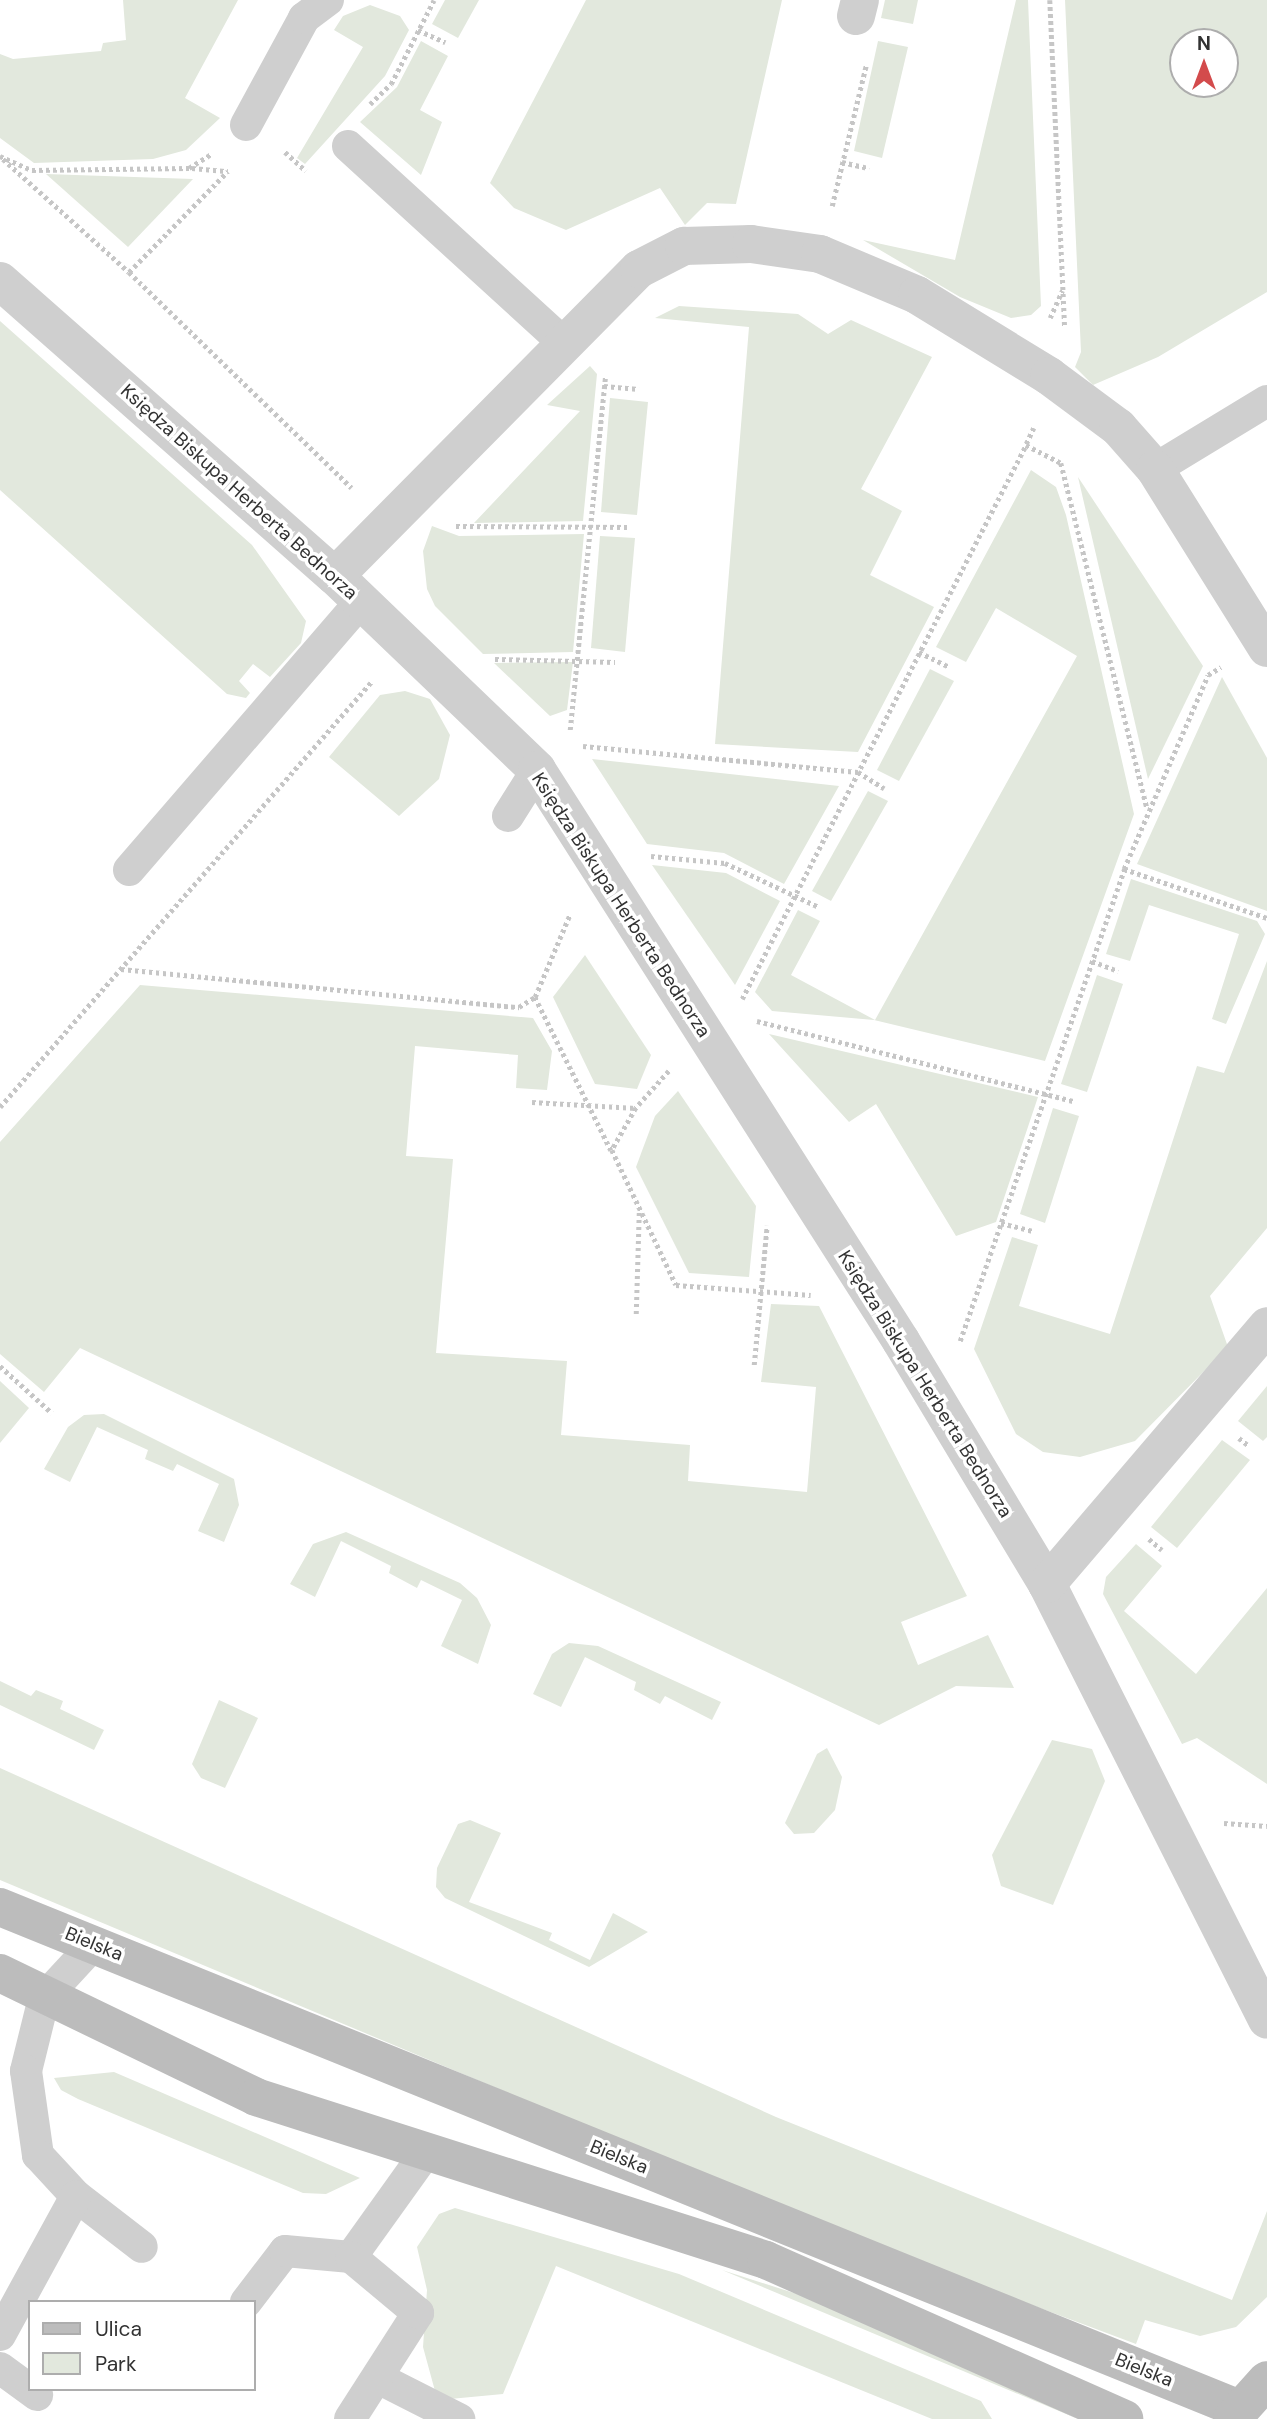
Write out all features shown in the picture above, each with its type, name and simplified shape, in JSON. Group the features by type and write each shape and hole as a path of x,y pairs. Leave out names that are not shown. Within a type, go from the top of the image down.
{"main road":[{"name":"Bielska","path":"0,1908 94,1944 1234,2414"},
{"path":"0,1973 44,1998 256,2097 424,2155 766,2260 1124,2419"},
{"path":"1234,2414 1267,2380"}],"street":[{"path":"348,588 388,523 639,269 684,246 751,244 820,254 917,295 1083,400 1155,469 1264,643"},
{"name":"Księdza Biskupa Herberta Bednorza","path":"0,281 348,588 537,770 901,1342 1047,1584 1267,2020"},
{"path":"1047,1584 1267,1326"}],"lane":[{"path":"246,125 304,18 328,0"},
{"path":"348,146 570,339"},
{"path":"1155,469 1267,401"},
{"path":"129,870 348,588"},
{"path":"508,816 537,770"},
{"path":"94,1944 44,1998 26,2071 38,2155 76,2196 142,2247"},
{"path":"351,2257 424,2155"},
{"path":"0,2335 76,2196"},
{"path":"248,2300 285,2251 351,2257 418,2313 380,2379 349,2419"},
{"path":"0,2368 28,2388"},
{"path":"380,2379 459,2419"},
{"path":"32,2391 37,2395"}],"path":[{"path":"348,146 343,132 391,84 434,0"},
{"path":"1051,0 1063,287"},
{"path":"418,30 445,42"},
{"path":"820,254 868,54"},
{"path":"1,158 32,170 189,168 246,125"},
{"path":"1,158 129,272 388,523"},
{"path":"842,162 869,168"},
{"path":"129,272 228,171"},
{"path":"568,734 580,658 606,364 570,339"},
{"path":"604,386 639,389"},
{"path":"737,1007 1039,417"},
{"path":"1026,445 1061,463 1147,810"},
{"path":"441,520 464,530 627,527"},
{"path":"958,1349 1046,1091 1147,810 1208,675 1264,643"},
{"path":"919,652 950,667"},
{"path":"482,664 580,658 615,662"},
{"path":"0,1107 380,671"},
{"path":"576,745 858,772 884,788"},
{"path":"644,856 725,863 793,898 817,906"},
{"path":"1124,869 1267,918"},
{"path":"121,969 519,1007 535,997 570,913"},
{"path":"1092,961 1118,971"},
{"path":"535,997 585,1105 612,1150 676,1285 811,1295"},
{"path":"746,1018 1046,1091 1074,1101"},
{"path":"612,1150 636,1108 674,1065"},
{"path":"532,1102 636,1108"},
{"path":"636,1314 639,1208"},
{"path":"754,1365 759,1291 769,1214"},
{"path":"1001,1223 1033,1231"},
{"path":"0,1366 52,1413"}],"green space":[{"path":"123,0 238,0 185,98 220,118 186,150 153,159 34,163 0,138 0,54 13,59 101,51 103,43 126,40"},
{"path":"445,0 479,0 458,38 432,24"},
{"path":"586,0 782,0 736,204 707,203 685,225 660,188 566,230 514,208 490,183"},
{"path":"885,0 918,0 913,24 881,18"},
{"path":"1016,0 1028,0 1041,306 1031,315 1011,318 960,297 863,240 955,260"},
{"path":"1065,0 1267,0 1267,292 1158,357 1093,385 1075,367 1081,352"},
{"path":"370,5 400,16 409,30 385,76 305,164 297,158 363,47 334,30 343,16"},
{"path":"421,41 448,56 420,110 442,122 421,175 360,122 397,87"},
{"path":"878,41 908,47 882,158 854,151"},
{"path":"46,174 193,179 128,247"},
{"path":"679,306 798,314 828,334 851,320 932,357 861,489 902,511 870,575 934,607 858,752 715,744 749,327 655,318"},
{"path":"0,321 252,545 306,621 301,643 270,677 253,664 239,681 250,693 246,698 227,694 0,490"},
{"path":"590,366 597,374 583,521 474,523 580,411 547,405"},
{"path":"610,398 648,402 637,515 601,512"},
{"path":"1031,470 1056,487 1066,515 1134,814 1045,1061 874,1020 772,1011 755,992 798,910 820,921 791,975 875,1020 1077,656 996,608 966,662 936,647"},
{"path":"1078,477 1203,666 1148,779"},
{"path":"432,526 459,536 584,534 573,652 483,654 435,606 427,589 423,551"},
{"path":"600,536 635,538 625,652 591,648"},
{"path":"573,662 567,710 550,716 494,663"},
{"path":"930,669 954,681 899,781 877,770"},
{"path":"1222,677 1267,758 1267,911 1137,864"},
{"path":"405,691 430,699 450,735 439,779 399,816 329,757 380,695"},
{"path":"592,759 839,786 784,884 724,853 647,844"},
{"path":"868,791 888,801 831,901 812,891"},
{"path":"652,865 726,873 780,901 735,985"},
{"path":"1131,879 1257,921 1265,934 1226,1024 1212,1019 1239,934 1149,905 1130,961 1106,954"},
{"path":"585,955 651,1055 637,1089 595,1084 553,997"},
{"path":"1267,961 1267,1228 1210,1296 1228,1347 1135,1441 1080,1457 1043,1452 1016,1434 974,1349 1012,1237 1038,1245 1019,1306 1110,1334 1197,1066 1224,1073"},
{"path":"1097,975 1123,984 1087,1092 1061,1084"},
{"path":"140,985 533,1018 552,1051 547,1090 516,1088 518,1055 415,1046 406,1156 453,1159 436,1353 567,1361 561,1435 690,1445 688,1481 807,1492 816,1387 761,1382 771,1304 819,1306 967,1596 901,1622 918,1665 988,1635 1014,1688 956,1686 879,1725 80,1348 44,1392 0,1354 0,1142"},
{"path":"769,1034 1038,1097 996,1222 956,1236 876,1104 849,1122"},
{"path":"678,1091 756,1206 749,1277 689,1273 636,1167 655,1116"},
{"path":"1053,1108 1079,1116 1045,1223 1020,1214"},
{"path":"0,1381 29,1408 0,1443"},
{"path":"1267,1386 1267,1437 1263,1441 1238,1421"},
{"path":"104,1414 234,1479 239,1505 224,1542 198,1531 219,1484 177,1464 173,1471 145,1459 148,1450 97,1427 70,1482 44,1469 68,1427 84,1415"},
{"path":"1222,1440 1250,1460 1177,1548 1151,1527"},
{"path":"346,1532 460,1583 477,1598 491,1625 478,1664 441,1646 462,1600 421,1580 417,1588 389,1573 391,1566 341,1541 315,1597 290,1584 313,1544"},
{"path":"1136,1544 1162,1566 1124,1611 1196,1674 1267,1588 1267,1784 1197,1738 1182,1744 1103,1594 1106,1577"},
{"path":"569,1643 598,1646 721,1702 712,1720 665,1696 660,1704 634,1690 636,1682 585,1657 561,1707 533,1694 552,1654"},
{"path":"0,1681 31,1696 36,1690 63,1701 60,1709 104,1730 94,1750 0,1705"},
{"path":"219,1700 258,1718 225,1788 201,1778 192,1764"},
{"path":"1052,1740 1092,1749 1105,1781 1053,1905 1001,1886 992,1855"},
{"path":"827,1748 842,1777 835,1810 814,1833 794,1834 785,1823 817,1754"},
{"path":"0,1768 776,2117 1232,2300 1267,2211 1267,2297 1236,2327 1200,2336 1145,2320 1136,2344 866,2243 0,1880"},
{"path":"470,1820 501,1833 469,1902 552,1933 549,1940 590,1960 613,1913 648,1932 589,1967 445,1898 436,1887 437,1868 458,1824"},
{"path":"114,2072 360,2178 326,2194 303,2193 78,2099 61,2090 54,2078"},
{"path":"455,2208 679,2274 981,2401 992,2419 932,2419 556,2266 503,2394 450,2399 435,2391 423,2347 427,2290 417,2247 439,2214"},
{"path":"722,2270 866,2316 1078,2419"}]}
